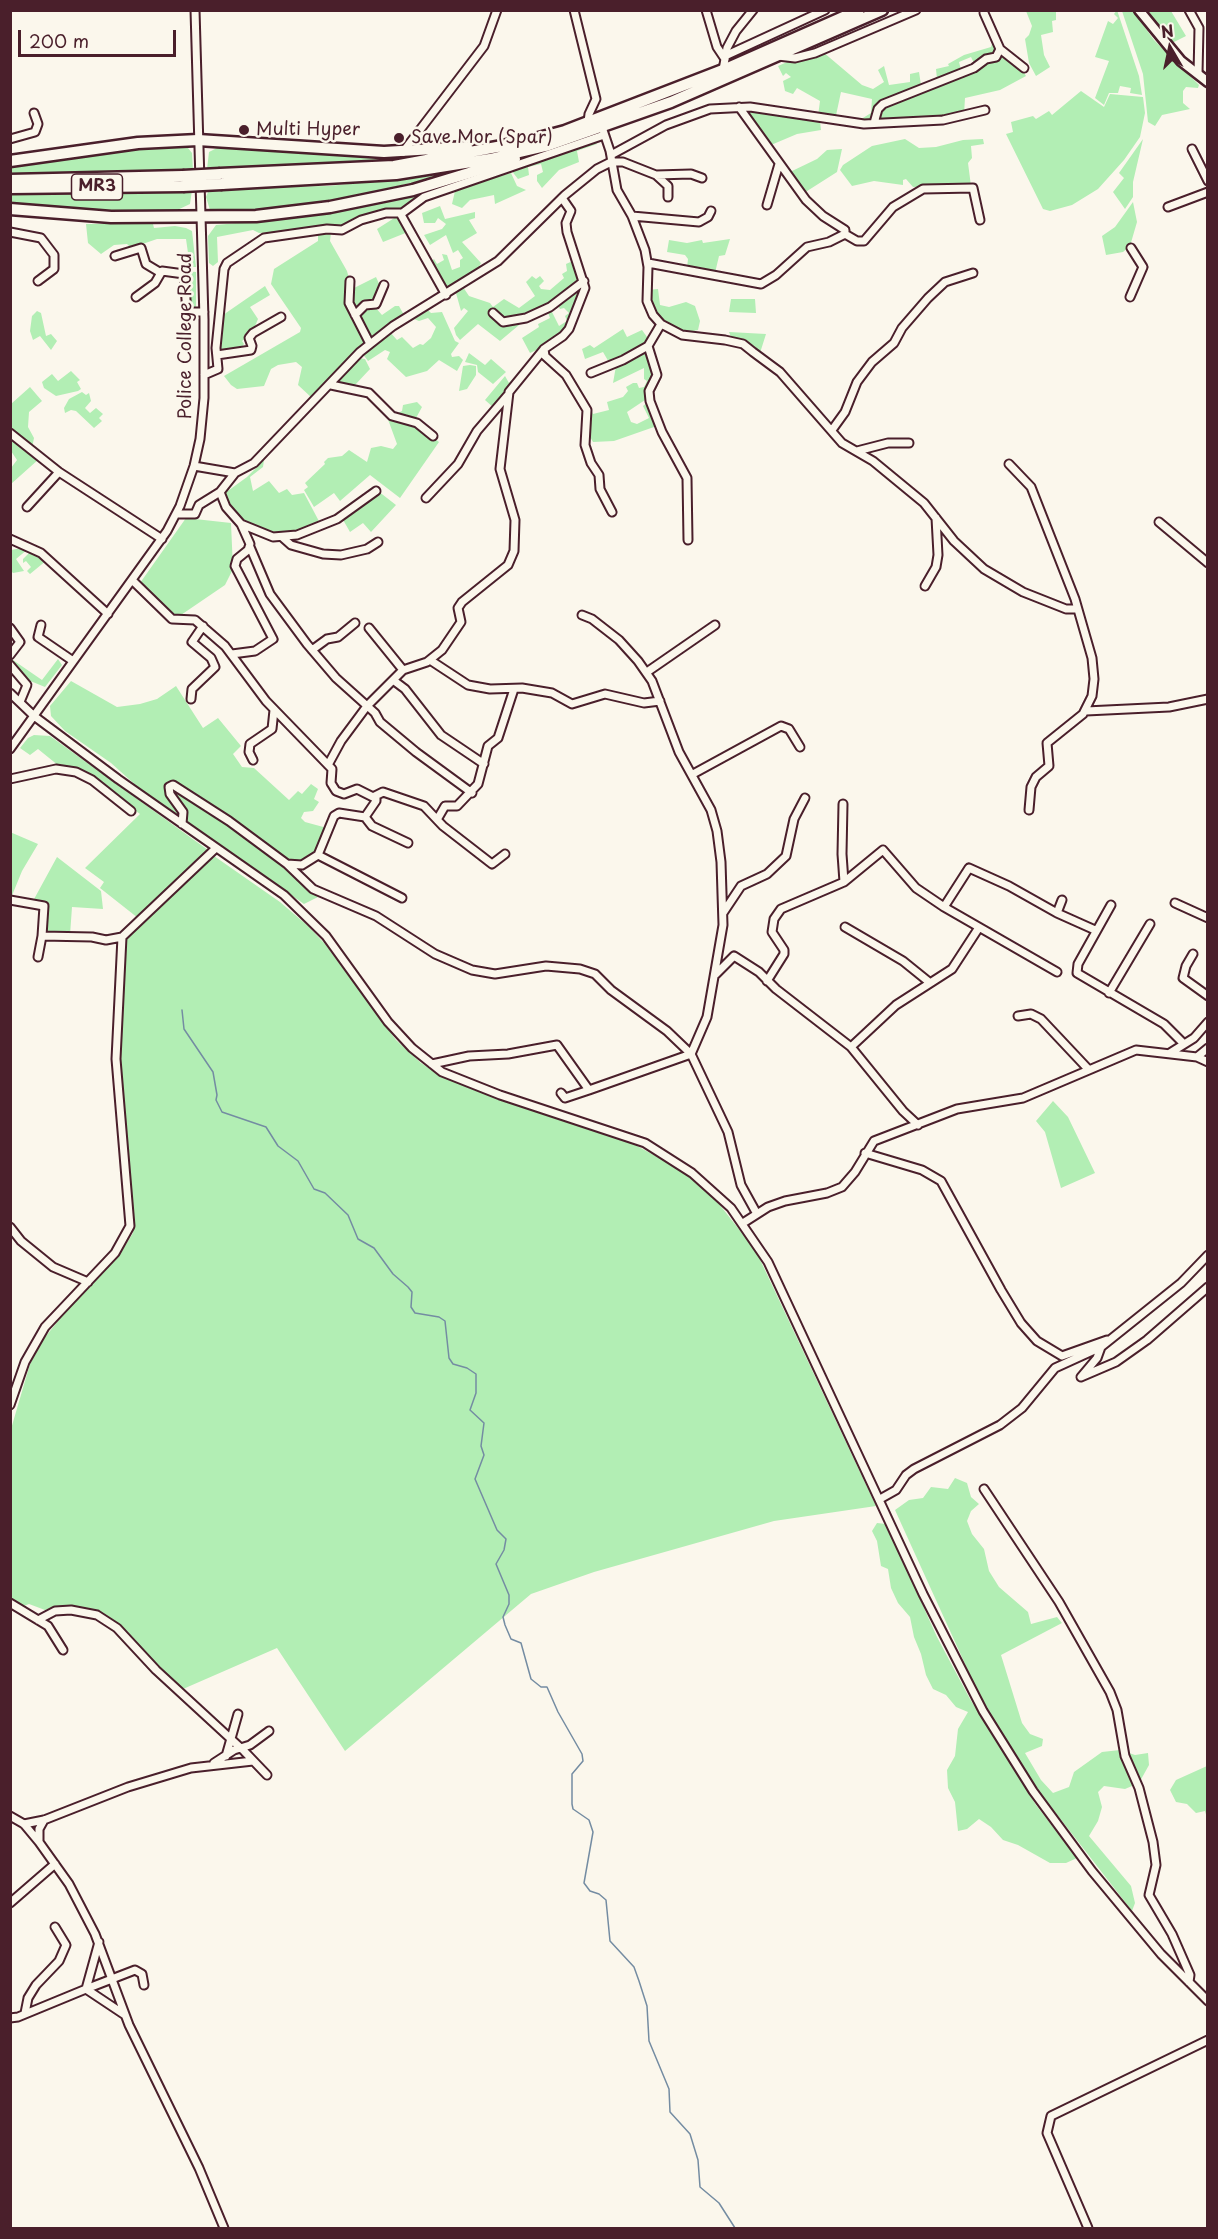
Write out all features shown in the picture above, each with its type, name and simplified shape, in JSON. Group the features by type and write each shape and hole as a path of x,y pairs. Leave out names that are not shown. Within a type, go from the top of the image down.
{"highway":[{"name":"MR3","path":"10,188 221,179 394,166 475,152 565,131 724,62 859,10"},
{"name":"MR3","path":"221,179 396,174 490,159 546,146 603,131 881,11"},
{"path":"10,161 138,143 198,140 403,152 481,146 565,131"},
{"path":"10,209 111,217 256,216 340,205 413,190 517,159 546,146"},
{"name":"MR3","path":"10,180 183,181"}],"main road":[{"path":"1139,10 1165,44 1208,82"}],"street":[{"name":"Police College Road","path":"10,749 162,539 177,514 194,466 200,439 204,375 195,10"},
{"path":"403,152 484,46 497,10"},
{"path":"574,10 596,99 588,122"},
{"path":"706,10 724,62"},
{"path":"724,62 736,31 753,10"},
{"path":"724,62 825,10"},
{"path":"777,56 795,58 815,53 916,10"},
{"path":"1189,10 1199,28 1198,74"},
{"path":"984,13 1000,49 1024,68"},
{"path":"874,123 878,110 883,104 974,68 986,59 996,57 1000,49"},
{"path":"740,107 806,200 823,216 844,230 845,234 857,241 864,241 893,207 923,189 973,188 980,220"},
{"path":"177,514 195,514 199,505 220,492 235,473 254,463 370,344 393,326 498,261 586,176 611,159 695,114 710,109 740,107 851,123 874,123 943,120 985,110"},
{"path":"10,139 34,132 38,124 34,114"},
{"path":"204,375 218,369 222,278 227,263 264,238 327,229 342,230 369,217 386,213 401,214 424,197 603,131 617,190 643,242 648,263 647,301 653,315 661,324 682,335 743,344 780,372 842,442 924,502 968,555 1003,581 1057,606 1077,609"},
{"path":"1192,149 1208,181"},
{"path":"611,159 628,163 656,175 668,186 668,197"},
{"path":"767,205 779,164"},
{"path":"656,175 691,174 702,178"},
{"path":"1168,207 1208,192"},
{"path":"426,498 458,464 477,431 544,349 569,329 585,288 567,232 566,224 571,211 562,198"},
{"path":"632,216 699,222 704,220 711,211"},
{"path":"401,214 446,295"},
{"path":"10,232 42,238 54,255 54,269 38,281"},
{"path":"648,263 726,275 760,284 777,275 807,247 829,242 845,234"},
{"path":"116,256 141,248 146,264 161,273 184,274 187,312 204,312"},
{"path":"1130,297 1143,267 1131,248"},
{"path":"136,297 150,288 161,273"},
{"path":"832,430 846,412 853,390 872,362 890,347 902,328 937,288 972,273"},
{"path":"350,281 348,296 370,344"},
{"path":"492,313 503,322 526,318 550,307 584,281"},
{"path":"355,315 364,305 376,304 384,285"},
{"path":"217,355 250,350 252,346 249,338 253,333 281,317"},
{"path":"591,373 624,360 648,346 661,324"},
{"path":"648,346 657,375 649,391 650,401 662,432 687,478 688,540"},
{"path":"544,349 545,356 566,375 586,410 585,445 591,463 599,475 600,489 612,512"},
{"path":"331,385 369,393 392,416 417,423 433,436"},
{"path":"328,765 341,741 367,706 404,670 430,660 442,650 456,633 461,622 458,608 462,602 508,565 514,551 515,520 500,469 508,394"},
{"path":"10,433 59,472 162,539"},
{"path":"857,451 888,444 909,443"},
{"path":"1009,464 1031,487 1085,627 1093,669 1092,696 1086,711 1078,721 1047,743 1049,766 1036,777 1031,787 1029,810"},
{"path":"194,466 235,473"},
{"path":"27,507 59,472"},
{"path":"241,524 273,537 313,530 337,519 376,490"},
{"path":"220,492 226,507 241,524 270,594 312,650 380,722 472,793"},
{"path":"925,586 937,559 936,518"},
{"path":"1159,522 1208,563"},
{"path":"282,537 291,545 332,555 367,549 378,542"},
{"path":"10,539 41,553 108,614"},
{"path":"232,654 255,651 273,639 236,566 237,559 250,547"},
{"path":"132,580 172,619 191,619 203,626 232,654 274,710 332,769 331,783 336,791 344,794 356,789 376,796 383,792 424,806 438,818 443,826 492,864 505,854"},
{"path":"561,1093 564,1098 691,1054 707,1017 723,913 717,831 711,810 693,774 679,753 660,701 646,672 619,640 592,619 582,615"},
{"path":"312,650 327,639 338,637 355,622"},
{"path":"41,625 38,637 73,661"},
{"path":"646,672 715,625"},
{"path":"191,699 192,689 215,667 211,658 192,642 203,626"},
{"path":"10,628 20,642 10,655"},
{"path":"369,628 404,670"},
{"path":"430,660 468,685 490,689 552,693 572,704 605,694 644,703 660,701"},
{"path":"10,665 27,685 20,702"},
{"path":"393,680 405,689 441,735 484,764"},
{"path":"438,818 445,806 458,806 478,784 488,746 498,738 514,689"},
{"path":"10,693 34,716 284,895 326,936 388,1022 442,1072 500,1095 645,1143 665,1153 712,1189 743,1223 768,1262 947,1643 983,1711 1033,1791 1092,1871 1161,1954 1208,2001"},
{"path":"1086,711 1169,707 1208,699"},
{"path":"253,760 249,752 250,744 273,729 274,710"},
{"path":"693,774 782,726 789,729 800,747"},
{"path":"10,779 56,770 76,772 92,780 131,811"},
{"path":"182,824 183,812 170,794 169,787 173,785 287,864 313,889 376,916 435,954 472,970 495,974 546,966 580,969 595,974 611,990 667,1031 691,1054 728,1132 741,1185 757,1214"},
{"path":"365,818 376,801 376,796"},
{"path":"723,913 741,886 767,874 786,856 794,819 805,798"},
{"path":"843,804 844,882"},
{"path":"287,864 302,865 318,855 334,816 339,813 365,818 372,826 408,843"},
{"path":"42,936 106,940 122,937 216,848"},
{"path":"767,981 784,954 784,950 772,932 774,919 781,909 844,882 883,850 916,888 978,928 1057,972"},
{"path":"318,855 402,898"},
{"path":"944,907 969,868 1095,930"},
{"path":"10,900 44,906 38,957"},
{"path":"1057,913 1062,900"},
{"path":"1175,903 1208,918"},
{"path":"1110,905 1095,930 1077,969 1082,977 1164,1024 1184,1044"},
{"path":"1109,993 1150,924"},
{"path":"845,927 903,961 929,982"},
{"path":"851,1047 896,1005 952,969 978,928"},
{"path":"10,1405 25,1362 37,1339 53,1317 115,1253 130,1226 116,1059 122,937"},
{"path":"1193,954 1186,966 1183,978 1208,996"},
{"path":"714,976 734,956 851,1047 903,1111 918,1125"},
{"path":"1018,1016 1031,1014 1041,1019 1089,1070"},
{"path":"1170,1053 1194,1038 1208,1022"},
{"path":"432,1064 469,1056 508,1054 557,1045 590,1090"},
{"path":"1197,1057 1208,1048"},
{"path":"743,1223 785,1200 827,1193 842,1187 855,1172 874,1141 887,1133 918,1125 957,1109 1023,1098 1136,1050 1197,1057 1208,1062"},
{"path":"865,1153 922,1170 940,1181 1021,1323 1037,1341 1062,1356 1113,1338"},
{"path":"10,1227 21,1241 53,1267 88,1282"},
{"path":"880,1499 896,1490 906,1475 914,1469 1000,1425 1022,1408 1054,1368 1101,1347 1181,1283 1208,1255"},
{"path":"1101,1347 1097,1358 1081,1377 1116,1362 1147,1340 1208,1287"},
{"path":"984,1489 1059,1602 1110,1692 1117,1710 1125,1756 1139,1788 1155,1849 1156,1865 1149,1894 1172,1935 1190,1976 1189,1982"},
{"path":"10,1604 48,1626 63,1650"},
{"path":"38,1620 55,1611 71,1610 97,1615 129,1638 156,1670 267,1775"},
{"path":"226,1756 238,1714"},
{"path":"212,1764 269,1731"},
{"path":"24,1824 44,1820 128,1787 212,1764 253,1761"},
{"path":"10,1816 24,1824 39,1842 55,1863 81,1907 99,1942 125,2014 199,2168 224,2229"},
{"path":"39,1842 39,1828 44,1820"},
{"path":"10,1904 55,1863"},
{"path":"25,2013 32,1991 59,1961 66,1945 55,1927"},
{"path":"86,1989 99,1942"},
{"path":"10,2018 18,2018 111,1977 135,1970 142,1974 144,1985"},
{"path":"86,1989 125,2014"},
{"path":"1088,2229 1047,2133 1051,2116 1208,2040"}],"green space":[{"path":"1117,10 1139,76 1142,95 1130,93 1131,88 1120,86 1118,93 1109,93 1104,105 1095,98 1109,61 1095,57 1108,21 1113,24 1118,18 1114,14"},
{"path":"1026,11 1056,11 1056,20 1052,21 1053,32 1041,35 1044,55 1050,67 1036,76 1029,63 1025,39 1032,26"},
{"path":"1122,11 1133,11 1154,40 1199,85 1198,88 1186,87 1183,91 1183,103 1190,109 1162,115 1155,126 1148,122 1143,74"},
{"path":"1146,11 1171,11 1186,36 1172,43"},
{"path":"993,41 998,49 996,55 975,65 971,57 959,62 961,70 937,79 936,69 949,66 948,64 964,55 991,47"},
{"path":"823,52 862,85 873,89 884,82 878,70 884,66 889,85 910,82 910,74 919,72 921,85 884,102 872,121 858,121 871,113 872,99 841,92 835,120 818,116 820,101 797,88 793,94 785,91 783,81 791,77 786,73 783,76 778,66 794,59"},
{"path":"1000,52 1021,68 1026,76 1000,90 965,98 964,114 939,119 876,120 882,107 942,82"},
{"path":"1081,91 1104,107 1110,94 1143,97 1145,113 1140,137 1124,160 1098,189 1072,205 1050,211 1043,209 1006,134 1013,132 1011,122 1033,116 1036,119 1049,111 1052,115"},
{"path":"747,110 820,121 821,130 797,134 771,145"},
{"path":"905,139 919,148 983,139 984,144 971,146 972,158 968,163 971,186 913,187 906,179 903,180 903,185 874,181 852,186 840,170 843,165 872,146"},
{"path":"1143,139 1133,182 1133,197 1125,209 1113,192 1124,178 1119,173"},
{"path":"595,141 597,144 577,151 579,162 559,170 542,188 537,181 537,175 543,172 541,164 528,167 529,175 518,179 511,170"},
{"path":"130,148 188,148 192,153 193,170 11,175 11,164"},
{"path":"217,148 365,156 441,155 367,164 207,169 209,152"},
{"path":"842,149 837,172 804,193 790,172 817,159 827,150"},
{"path":"452,173 335,201 280,209 216,212 210,210 206,197 208,192 216,188 329,186"},
{"path":"511,173 517,186 526,190 495,204 494,195 470,200 462,208 452,204 455,191"},
{"path":"459,182 413,201 401,211 345,228 259,233 253,230 217,237 218,262 213,266 209,263 208,236 216,225 322,215"},
{"path":"192,190 190,204 171,213 125,214 11,205 10,194"},
{"path":"1133,202 1137,222 1130,246 1123,252 1106,255 1102,236 1115,227"},
{"path":"440,206 445,219 475,212 475,218 469,220 477,233 462,242 481,263 476,272 445,290 432,261 434,259 437,264 444,260 442,254 447,255 452,270 460,267 460,260 463,258 458,250 453,253 446,235 430,245 424,235 442,229 446,224 438,218 435,223 424,223 422,213"},
{"path":"399,215 408,232 383,242 377,229"},
{"path":"86,224 153,224 154,228 175,226 186,228 192,231 196,267 190,267 186,239 157,239 131,248 127,244 114,245 101,254 88,243"},
{"path":"318,232 331,233 330,241 347,271 350,282 347,296 367,342 329,380 327,379 312,398 298,385 302,367 296,362 278,365 271,369 264,386 237,389 224,376 300,332 301,328 271,284 274,269 318,241"},
{"path":"730,239 725,255 719,256 715,273 687,268 688,259 685,255 667,252 669,240 687,243 702,240 703,243"},
{"path":"575,260 581,281 525,320 500,341 478,324 460,340 456,335 454,328 468,311 464,308 461,311 456,293 463,287 469,296 490,303 493,307 504,299 519,308 535,296 526,282 532,276 536,279 540,276 544,281 539,286 541,289 550,290 564,278 562,274 567,271 566,264"},
{"path":"187,271 196,272 196,310 188,306"},
{"path":"376,277 381,288 374,302 355,312 352,289"},
{"path":"583,283 584,288 566,330 543,347 530,353 522,338 539,327 538,324 550,318 547,310 550,308 559,326 567,321 565,316 569,313 564,308 560,309 557,304"},
{"path":"265,286 270,295 250,307 258,319 253,331 242,341 244,344 240,349 219,353 223,315"},
{"path":"658,289 660,305 669,307 686,302 695,306 700,321 698,330 683,333 661,321 650,306 648,290"},
{"path":"731,299 755,299 756,313 729,312"},
{"path":"395,306 399,306 405,317 371,340 357,314 364,307 375,307 382,315"},
{"path":"428,310 431,313 442,312 455,341 459,343 451,354 452,357 459,356 463,360 457,371 439,360 427,371 406,377 387,359 390,352 385,350 368,361 362,353 390,332 397,340 402,337 413,348 420,344 423,345 431,338 436,327 428,318 419,321 414,319"},
{"path":"37,311 41,313 46,336 51,334 57,341 51,350 40,336 33,340 30,331 32,316"},
{"path":"623,329 627,337 642,330 647,337 652,336 646,344 610,364 603,352 585,359 582,349 590,345 594,348"},
{"path":"729,332 766,334 760,353 753,347 731,337"},
{"path":"646,349 654,375 648,398 627,412 631,422 637,424 649,418 643,406 649,401 657,422 654,427 614,441 593,442 589,435 587,407 590,406 593,414 609,410 607,402 623,397 628,391 626,387 637,383 639,388 644,387 647,381 644,379 644,368 613,383 616,366"},
{"path":"469,353 485,365 491,359 506,372 493,384 478,372 477,365 465,362"},
{"path":"358,358 365,359 370,369 355,385 340,384 338,381"},
{"path":"463,366 476,366 476,375 467,389 459,391"},
{"path":"71,371 80,380 77,382 81,389 78,391 56,396 44,388 42,382 52,374 58,381"},
{"path":"517,375 520,377 494,408 485,400 505,376 509,383"},
{"path":"30,387 42,401 29,412 28,427 34,438 32,448 11,431 11,404"},
{"path":"82,392 86,395 89,393 91,401 85,408 90,413 96,408 103,414 99,418 102,421 94,428 76,411 71,410 65,413 64,408 69,399"},
{"path":"417,402 422,407 416,418 412,420 396,414 402,411 403,405"},
{"path":"386,414 402,423 415,424 439,442 400,498 370,475 340,501 334,493 314,507 304,490 308,487 305,483 325,464 328,458 342,456 349,450 367,462 371,448 381,446 393,449 397,444"},
{"path":"11,439 39,459 11,484 11,468 17,460 11,451"},
{"path":"264,460 263,467 250,477 253,491 269,481 279,493 287,489 292,495 304,493 321,525 283,535 240,521 234,515 225,493 247,477"},
{"path":"378,491 396,505 371,532 363,523 350,532 342,518"},
{"path":"186,518 231,523 233,569 225,585 178,617 172,616 140,583"},
{"path":"28,549 16,559 24,571 13,573 11,571 11,550"},
{"path":"30,552 47,560 30,574 27,571 31,567 26,561 23,563 23,559"},
{"path":"10,658 42,680 58,659 62,665 45,687 23,678 11,663"},
{"path":"71,681 117,707 157,699 176,686 203,728 218,718 241,746 233,754 242,767 254,768 289,800 298,791 302,794 311,784 318,789 314,799 319,802 313,811 304,812 301,818 305,822 327,828 320,844 308,859 288,868 318,897 304,904 140,789 111,763 65,731 51,716 50,706"},
{"path":"34,735 50,736 208,850 138,918 100,888 104,882 85,868 140,814 82,772 59,766 38,749 30,755 20,748 28,738"},
{"path":"10,832 38,844 22,871 11,898"},
{"path":"214,856 280,902 308,926 325,944 396,1040 421,1063 441,1076 469,1088 626,1140 676,1167 712,1195 756,1251 876,1506 774,1521 594,1572 531,1594 345,1751 277,1648 183,1689 147,1656 128,1632 106,1617 86,1608 58,1606 45,1610 29,1604 21,1607 11,1600 11,1429 30,1364 42,1341 70,1306 120,1254 133,1233 134,1216 119,1060 124,942 133,930"},
{"path":"57,857 101,891 103,909 72,907 70,935 45,934 46,904 33,901"},
{"path":"1053,1101 1068,1117 1095,1173 1061,1188 1045,1132 1036,1121"},
{"path":"955,1478 967,1483 971,1497 979,1504 971,1511 967,1521 972,1534 984,1549 989,1571 999,1587 1028,1612 1031,1624 1057,1617 1062,1623 1001,1655 1022,1723 1030,1734 1043,1739 1042,1746 1025,1753 1041,1780 1053,1793 1069,1787 1074,1772 1102,1752 1120,1750 1135,1755 1148,1753 1149,1765 1139,1783 1125,1789 1104,1786 1098,1792 1102,1807 1098,1821 1089,1836 1131,1886 1135,1903 1132,1911 1041,1794 1007,1742 976,1688 895,1510 909,1500 923,1498 931,1487 948,1489"},
{"path":"877,1523 886,1524 937,1637 970,1699 1036,1805 1077,1858 1066,1863 1050,1863 1018,1845 1003,1840 991,1827 979,1819 967,1829 958,1831 955,1802 948,1788 947,1770 955,1756 958,1729 968,1712 956,1707 946,1695 933,1689 926,1675 910,1617 898,1603 891,1588 888,1569 881,1566 877,1541 872,1531"},
{"path":"1207,1766 1207,1818 1205,1811 1196,1813 1187,1804 1176,1802 1170,1790 1176,1780"}],"waterway":[{"path":"182,1010 184,1029 213,1072 216,1100 222,1112 266,1127 278,1146 298,1161 314,1189 325,1193 348,1215 358,1239 374,1248 393,1274 408,1287 412,1292 411,1307 415,1313 439,1317 445,1321 449,1358 453,1364 467,1368 476,1374 476,1393 470,1410 484,1423 481,1446 484,1455 475,1479 497,1530 506,1539 504,1550 496,1564 509,1595 509,1604 503,1617 505,1625 511,1639 521,1643 531,1679 541,1687 547,1687 558,1712 582,1754 583,1761 572,1774 572,1804 573,1809 589,1820 593,1832 584,1883 590,1891 606,1900 610,1941 634,1967 647,2006 649,2041 669,2089 670,2112 690,2134 698,2160 700,2187 719,2203 735,2228"}],"place":[{"name":"Multi Hyper","path":"244,130"},
{"name":"Save Mor (Spar)","path":"399,138"}]}
